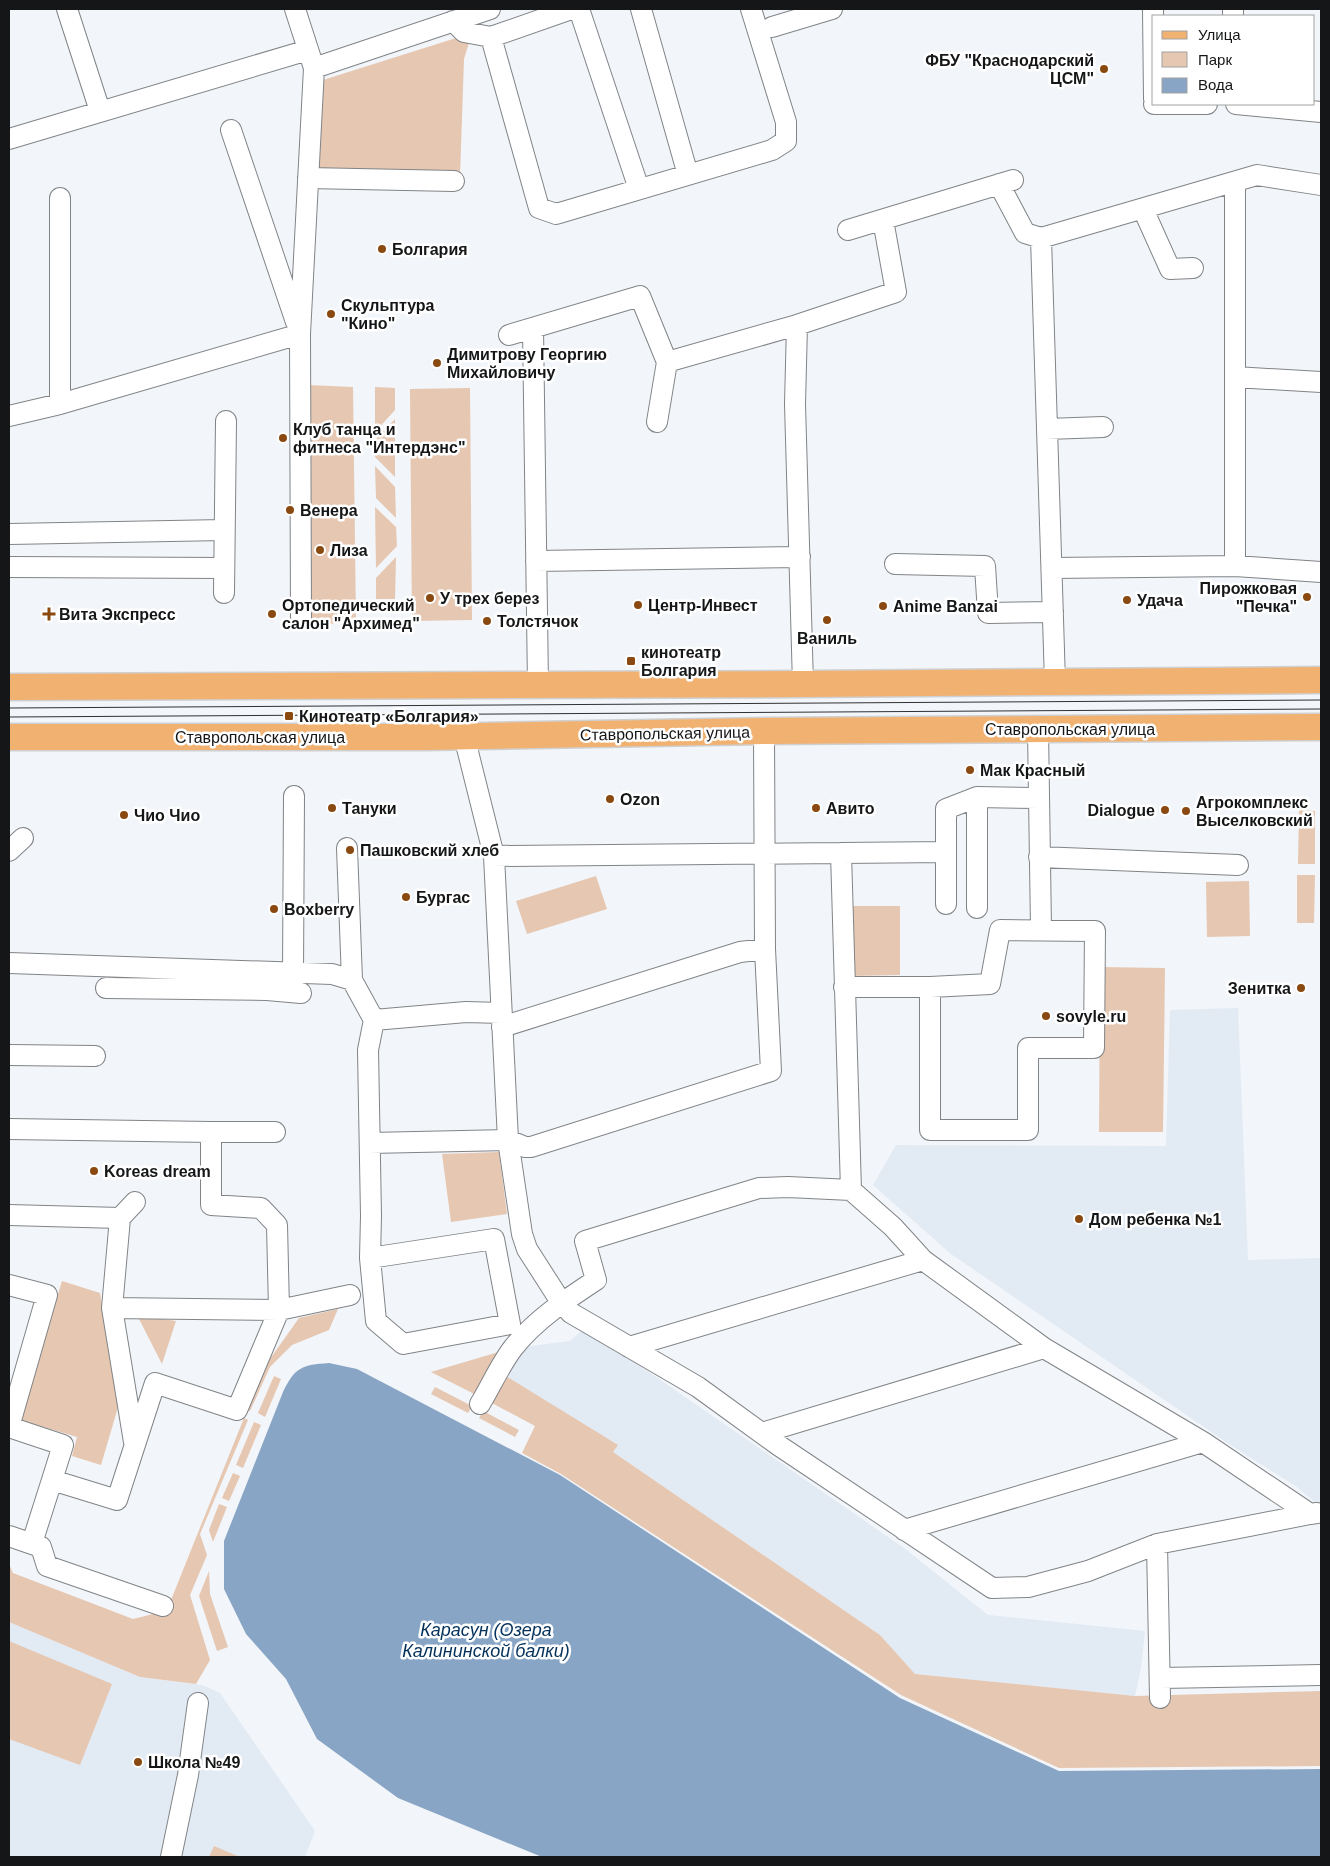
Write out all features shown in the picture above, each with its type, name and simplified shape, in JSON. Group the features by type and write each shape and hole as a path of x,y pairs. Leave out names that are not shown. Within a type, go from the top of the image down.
{"main road":[{"path":"9,687 1321,680"},
{"name":"Ставропольская улица","path":"9,737 464,736 764,731 1321,727"}],"lane":[{"path":"67,9 100,111"},
{"path":"295,9 311,58 308,178 300,334 301,618"},
{"path":"9,139 100,111 453,21 490,9"},
{"path":"453,21 464,32 491,37 571,9"},
{"path":"579,9 639,189"},
{"path":"641,9 688,174"},
{"path":"491,37 539,208 556,214 772,150 786,141 786,122 751,9"},
{"path":"772,28 832,9"},
{"path":"1247,105 1321,112"},
{"path":"231,130 300,334"},
{"path":"848,230 1006,182 1025,234 1041,238 1256,175 1321,185"},
{"path":"308,178 454,181"},
{"path":"1235,182 1235,566"},
{"path":"60,198 60,404"},
{"path":"1143,208 1170,270 1193,268"},
{"path":"667,362 797,325 896,292 883,220"},
{"path":"1041,238 1055,682"},
{"path":"509,335 640,296 667,362 657,422"},
{"path":"797,325 795,404 802,684"},
{"path":"533,328 538,685"},
{"path":"1227,441 1228,332"},
{"path":"9,416 60,404 300,334"},
{"path":"1235,377 1321,382"},
{"path":"224,593 226,421"},
{"path":"1048,429 1102,428"},
{"path":"9,534 224,530"},
{"path":"536,561 800,557"},
{"path":"895,564 986,566 988,614 1053,612"},
{"path":"1052,568 1235,566 1321,572"},
{"path":"9,567 224,568"},
{"path":"1038,729 1041,929"},
{"path":"370,1143 508,1140 525,1146 542,1145 771,1071 765,949 764,731"},
{"path":"464,736 494,856 508,1140 522,1234 527,1249 561,1302 571,1313 698,1387 762,1433 992,1588 1028,1588 1088,1571 1156,1544 1316,1513"},
{"path":"293,973 294,796"},
{"path":"946,904 946,809 977,797 1039,798"},
{"path":"977,797 977,908"},
{"path":"9,851 24,838"},
{"path":"347,848 352,980 374,1020 368,1050 370,1258 376,1321 403,1344 510,1324 494,1239"},
{"path":"494,856 946,852"},
{"path":"841,853 851,1190"},
{"path":"1039,857 1238,865"},
{"path":"844,987 930,987 990,984 1000,930 1095,931 1094,1048 1028,1048 1028,1130 930,1130 930,987"},
{"path":"374,1020 466,1006 501,1020 740,952 765,949"},
{"path":"9,962 183,969 227,980 267,981 301,993"},
{"path":"139,989 140,968"},
{"path":"182,989 183,969"},
{"path":"267,981 293,973 332,974 352,980"},
{"path":"106,988 182,989 227,980"},
{"path":"9,1056 95,1056"},
{"path":"9,1129 276,1132"},
{"path":"52,1480 117,1500 155,1382 237,1410 279,1310 277,1225 261,1208 211,1205 210,1132"},
{"path":"480,1404 512,1349 561,1302 596,1280 585,1241 759,1188 788,1187 851,1190 893,1226 923,1260 1044,1348 1203,1442 1316,1513"},
{"path":"135,1202 120,1218 112,1308 135,1446"},
{"path":"9,1215 120,1218"},
{"path":"370,1258 522,1234"},
{"path":"630,1347 923,1260"},
{"path":"9,1285 47,1295 9,1427 64,1445 32,1543"},
{"path":"112,1308 279,1310 350,1295"},
{"path":"762,1433 1044,1348"},
{"path":"904,1530 1203,1442"},
{"path":"9,1536 41,1547 47,1566 163,1606"},
{"path":"1156,1544 1160,1688 1321,1675"},
{"path":"170,1857 188,1775 198,1703"}],"shaded area":[{"name":"Дом ребенка №1","path":"1238,1008 1248,1260 1321,1258 1321,1505 1318,1505 1297,1487 1229,1444 951,1254 873,1185 896,1145 1166,1146 1170,1010"},
{"path":"585,1328 904,1548 988,1615 1145,1631 1141,1668 1135,1696 915,1674 880,1635 613,1452 617,1445 506,1376 523,1347 570,1341"},
{"name":"Школа №49","path":"9,1622 140,1677 202,1685 220,1693 315,1831 305,1857 9,1857"}],"green space":[{"path":"472,33 464,59 460,177 316,173 323,80"},
{"path":"308,385 353,387 356,623 308,624"},
{"path":"375,387 395,388 395,410 375,432"},
{"path":"470,388 472,620 412,621 410,389"},
{"path":"395,419 395,477 375,457 375,440"},
{"path":"375,466 395,487 396,518 376,498"},
{"path":"375,507 396,527 397,546 376,568"},
{"path":"396,557 395,599 376,599 376,578"},
{"path":"1299,810 1315,811 1315,864 1298,864"},
{"path":"1297,875 1315,875 1314,923 1297,923"},
{"path":"596,876 607,909 527,934 516,901"},
{"path":"1249,881 1250,936 1207,937 1206,882"},
{"path":"848,906 900,906 900,975 848,976"},
{"path":"1100,967 1165,968 1163,1132 1099,1132"},
{"path":"499,1152 507,1214 451,1222 442,1154"},
{"path":"62,1281 100,1293 119,1404 101,1465 72,1456 77,1437 20,1420"},
{"path":"338,1309 329,1330 292,1345 270,1367 250,1411 247,1410 267,1363 299,1318"},
{"path":"137,1315 176,1321 162,1364"},
{"path":"502,1351 478,1396 431,1372"},
{"path":"274,1376 281,1379 265,1417 258,1413"},
{"path":"506,1376 618,1445 613,1452 880,1635 915,1674 1135,1696 1321,1691 1321,1766 1059,1768 901,1695 561,1474 522,1453 535,1426 490,1402"},
{"path":"435,1387 472,1406 468,1413 431,1394"},
{"path":"483,1411 519,1430 515,1437 479,1418"},
{"path":"244,1418 248,1420 200,1534 207,1555 190,1595 210,1660 196,1684 140,1677 9,1622 9,1564 13,1573 133,1619 161,1612 171,1600"},
{"path":"254,1422 261,1425 243,1468 236,1465"},
{"path":"233,1473 240,1476 229,1501 222,1498"},
{"path":"219,1504 227,1507 213,1542 209,1530"},
{"path":"209,1571 210,1594 228,1647 217,1651 199,1596"},
{"path":"9,1641 112,1684 80,1765 9,1739"},
{"path":"214,1846 240,1857 209,1857"}],"water":[{"name":"Карасун (Озера Калининской балки)","path":"329,1363 357,1369 560,1475 900,1698 1059,1771 1321,1769 1321,1857 542,1857 398,1798 317,1739 286,1679 246,1634 224,1589 224,1541 283,1392 291,1377 300,1369 306,1366"}],"tram line":[{"path":"9,708 1321,700"},
{"path":"9,717 1321,709"}],"place":[{"name":"ФБУ \"Краснодарский ЦСМ\"","path":"1104,69"},
{"name":"Болгария","path":"382,249"},
{"name":"Скульптура \"Кино\"","path":"331,314"},
{"name":"Димитрову Георгию Михайловичу","path":"437,363"},
{"name":"Клуб танца и фитнеса \"Интердэнс\"","path":"283,438"},
{"name":"Венера","path":"290,510"},
{"name":"Лиза","path":"320,550"},
{"name":"Пирожковая \"Печка\"","path":"1307,597"},
{"name":"У трех берез","path":"430,598"},
{"name":"Удача","path":"1127,600"},
{"name":"Центр-Инвест","path":"638,605"},
{"name":"Anime Banzai","path":"883,606"},
{"name":"Вита Экспресс","path":"49,614"},
{"name":"Ортопедический салон \"Архимед\"","path":"272,614"},
{"name":"Ваниль","path":"827,620"},
{"name":"Толстячок","path":"487,621"},
{"name":"кинотеатр Болгария","path":"631,661"},
{"name":"Кинотеатр «Болгария»","path":"289,716"},
{"name":"Мак Красный","path":"970,770"},
{"name":"Ozon","path":"610,799"},
{"name":"Тануки","path":"332,808"},
{"name":"Авито","path":"816,808"},
{"name":"Dialogue","path":"1165,810"},
{"name":"Агрокомплекс Выселковский","path":"1186,811"},
{"name":"Чио Чио","path":"124,815"},
{"name":"Пашковский хлеб","path":"350,850"},
{"name":"Бургас","path":"406,897"},
{"name":"Boxberry","path":"274,909"},
{"name":"Зенитка","path":"1301,988"},
{"name":"sovyle.ru","path":"1046,1016"},
{"name":"Koreas dream","path":"94,1171"},
{"name":"Дом ребенка №1","path":"1079,1219"},
{"name":"Школа №49","path":"138,1762"}]}
